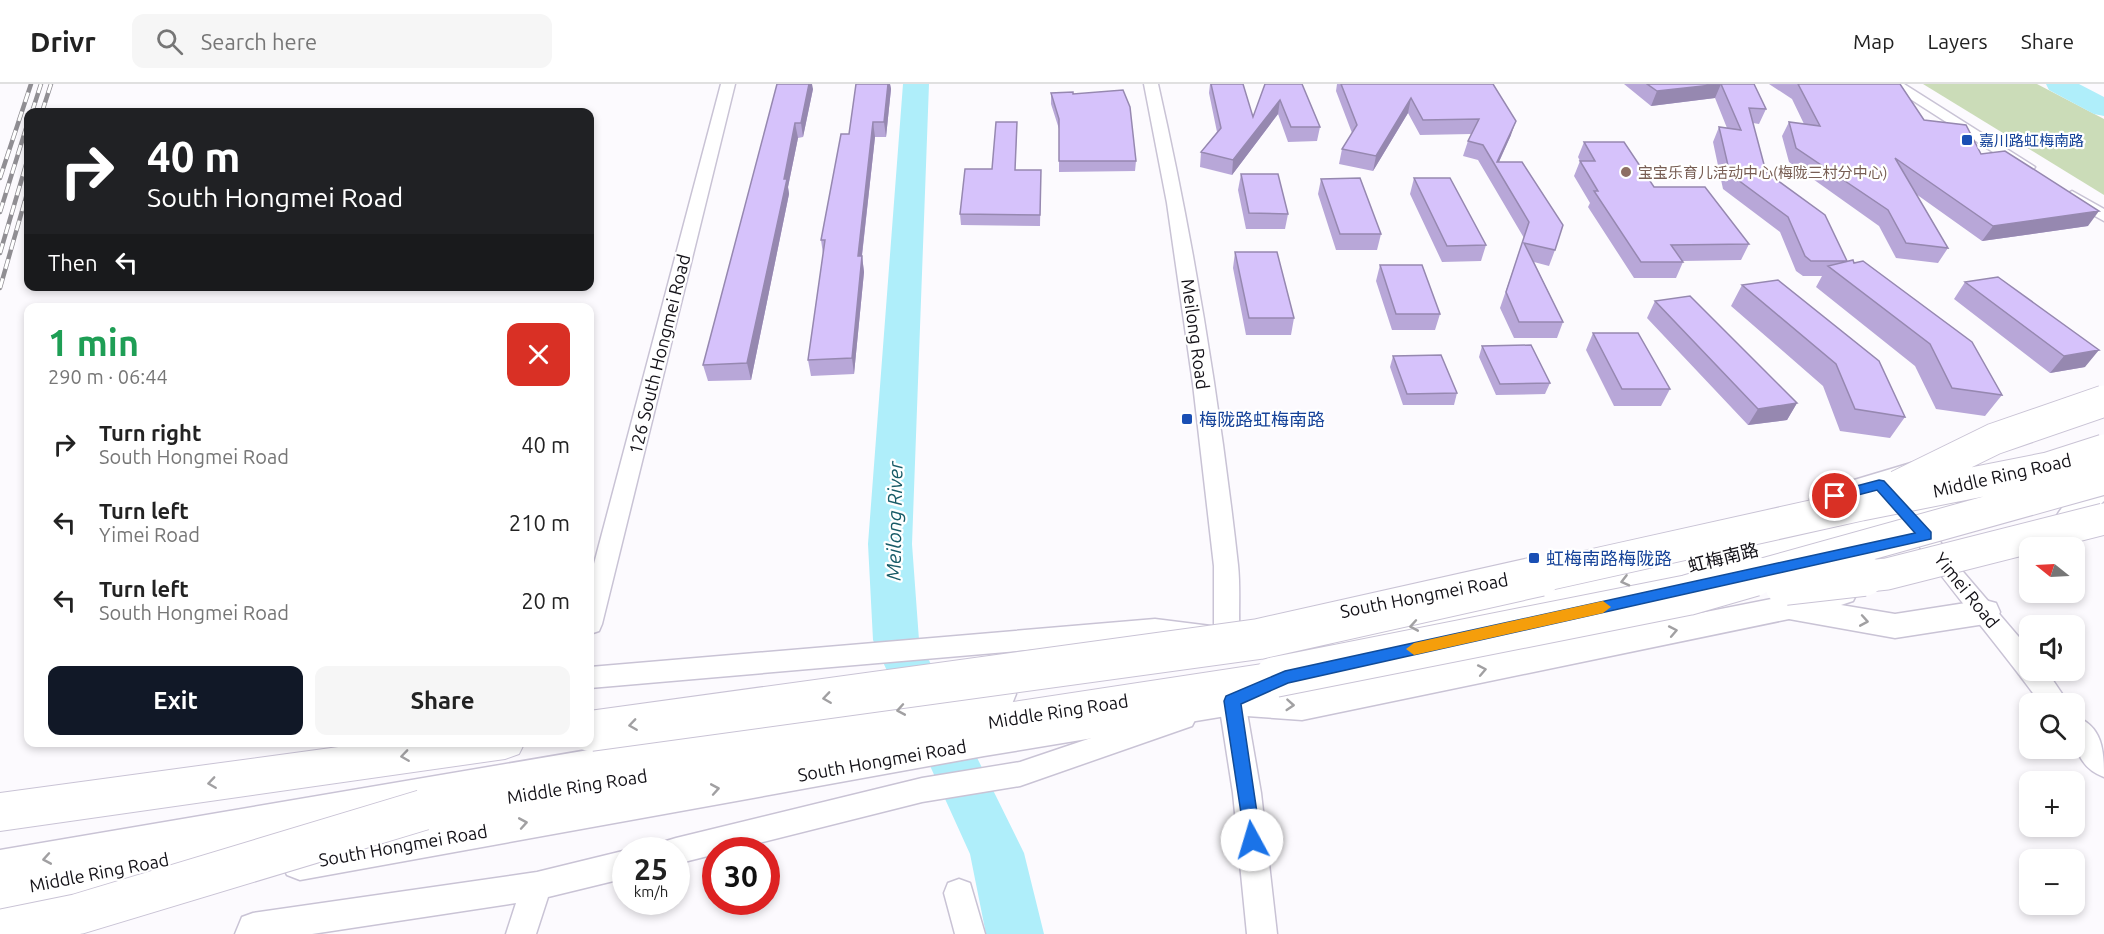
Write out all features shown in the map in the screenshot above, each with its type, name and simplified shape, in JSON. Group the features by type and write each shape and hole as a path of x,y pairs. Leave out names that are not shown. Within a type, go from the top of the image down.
{"highway":[{"path":"1870,495 1994,439 2104,401"},
{"name":"Middle Ring Road","path":"594,730 1259,639 1870,495 2048,468 2104,449"},
{"name":"Middle Ring Road","path":"6,915 78,914 423,810 1275,677 1688,595 2104,482"},
{"path":"1688,595 1887,574 2104,519"},
{"path":"0,812 469,747"}],"main road":[{"name":"South Hongmei Road","path":"0,867 978,697 1227,646 1448,591 1870,495 2104,407"},
{"name":"虹梅南路","path":"1227,646 1524,606 1906,512 2104,449"},
{"name":"South Hongmei Road","path":"6,915 984,741 1232,701 1285,677 1926,536 2104,482"},
{"path":"2070,518 2104,482"},
{"path":"1232,701 1302,706 1786,608 1945,566 2070,518 2104,509"},
{"path":"1448,591 1524,606"},
{"path":"1786,608 1895,626 1985,612"},
{"path":"1490,632 1591,647"}],"street":[{"name":"126 South Hongmei Road","path":"594,608 728,84"},
{"name":"Meilong Road","path":"1150,84 1188,280 1208,421 1226,570 1227,646"},
{"path":"1894,84 2037,174"},
{"path":"2056,186 2104,216"},
{"name":"Yimei Road","path":"1870,495 1906,512 1926,536 1945,566 2019,656"},
{"path":"594,678 867,652 1155,629 1227,646"},
{"name":"Yimei Road","path":"2038,681 2048,693"},
{"path":"690,848 922,790 1020,774 1232,701 1247,793 1262,934"},
{"path":"2085,741 2104,765"},
{"path":"250,934 253,928 537,886 612,867"},
{"path":"521,934 537,886"},
{"path":"959,893 970,934"}],"green space":[{"path":"1923,84 2037,84 2104,119 2104,195"}],"building":[{"path":"777,84 809,84 801,123 795,123 784,179 787,179 747,363 703,365"},
{"path":"856,84 888,84 884,122 873,122 858,256 862,256 852,358 808,360 825,240 821,240 841,134 849,134"},
{"path":"1211,84 1243,84 1253,117 1265,84 1302,84 1320,127 1291,127 1280,100 1233,160 1201,152 1221,128"},
{"path":"1341,84 1493,84 1516,121 1497,162 1522,162 1563,225 1555,250 1524,243 1563,322 1519,322 1506,292 1529,222 1483,145 1468,141 1479,119 1423,120 1411,98 1376,156 1342,149 1357,125"},
{"path":"1647,84 1721,84 1657,91"},
{"path":"1721,84 1754,84 1766,109 1749,108 1766,172 1825,215 1847,261 1811,261 1805,256 1788,217 1730,174 1719,127 1741,130"},
{"path":"1798,84 1900,84 1924,120 1966,125 1981,154 2005,151 2099,211 1993,226 1895,158 1948,248 1906,243 1888,210 1796,148 1789,122 1820,126"},
{"path":"1123,90 1130,107 1136,161 1059,161 1059,119 1051,93 1073,92 1073,94"},
{"path":"996,122 1017,122 1015,170 1041,170 1040,215 960,214 965,169 992,169"},
{"path":"1584,142 1624,142 1654,187 1705,187 1749,244 1671,245 1683,262 1641,262 1594,191 1598,191 1580,161 1595,161"},
{"path":"1241,174 1278,174 1288,214 1249,213"},
{"path":"1360,178 1381,234 1340,234 1321,179"},
{"path":"1414,178 1450,178 1486,245 1447,246"},
{"path":"1235,252 1277,252 1294,318 1249,318"},
{"path":"1853,260 1854,263 1863,261 1972,342 2002,395 1952,388 1930,344 1828,266"},
{"path":"1380,265 1422,265 1440,314 1396,314"},
{"path":"1998,277 2099,350 2064,356 1965,282"},
{"path":"1778,280 1879,361 1905,417 1855,409 1836,364 1742,285"},
{"path":"1690,296 1797,403 1758,409 1655,301"},
{"path":"1593,333 1638,333 1670,389 1622,389"},
{"path":"1531,345 1550,383 1500,384 1482,346"},
{"path":"1441,355 1457,393 1407,394 1393,356"}],"waterway":[{"name":"Meilong River","path":"916,84 890,544 896,640 997,853 1015,934"},
{"path":"2059,84 2104,108"}],"railway":[{"path":"0,178 31,84"},
{"path":"33,108 41,84"},
{"path":"43,108 51,84"},
{"path":"0,212 24,135"},
{"path":"0,253 24,172"},
{"path":"0,288 24,204"}],"slow traffic":[{"path":"1414,649 1603,607"}],"place":[{"name":"嘉川路虹梅南路","path":"1967,140"},
{"name":"宝宝乐育儿活动中心(梅陇三村分中心)","path":"1626,172"},
{"name":"梅陇路虹梅南路","path":"1187,419"},
{"name":"虹梅南路梅陇路","path":"1534,558"}],"route":[{"path":"1252,840 1232,701 1285,677 1926,536 1879,485 1835,496"}]}
